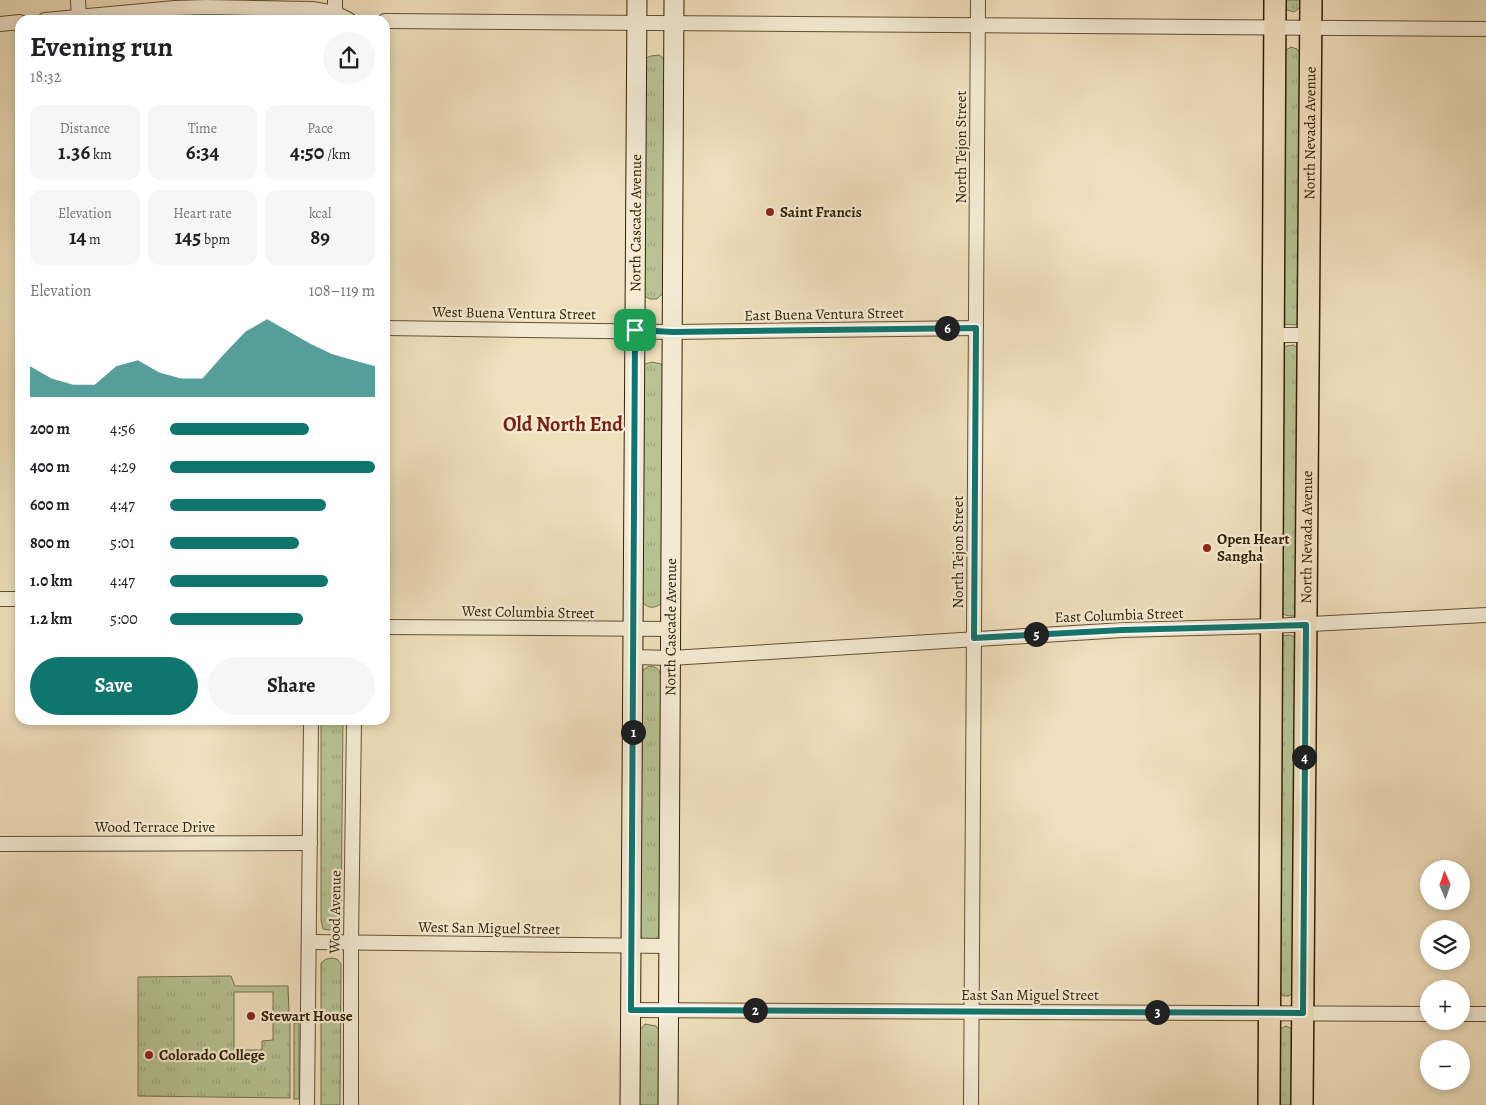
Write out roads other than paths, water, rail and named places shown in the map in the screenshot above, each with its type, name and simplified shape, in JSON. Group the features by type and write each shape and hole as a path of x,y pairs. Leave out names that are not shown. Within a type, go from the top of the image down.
{"main road":[{"name":"North Cascade Avenue","path":"630,1105 637,0"},
{"name":"North Cascade Avenue","path":"668,1105 674,0"},
{"path":"1268,1105 1275,0"},
{"name":"North Nevada Avenue","path":"1302,1105 1311,0"}],"street":[{"path":"78,0 79,15"},
{"name":"North Tejon Street","path":"971,1105 978,0"},
{"path":"114,15 206,7 335,11"},
{"path":"390,21 1486,29"},
{"path":"0,24 15,22"},
{"name":"West Buena Ventura Street","path":"390,328 673,332"},
{"name":"East Buena Ventura Street","path":"673,332 976,328"},
{"path":"1274,336 1308,335"},
{"path":"0,599 15,599"},
{"name":"East Columbia Street","path":"634,657 671,658 1122,630 1306,625 1486,615"},
{"name":"West Columbia Street","path":"390,627 671,629"},
{"name":"Wood Avenue","path":"307,1105 311,725"},
{"name":"Wood Avenue","path":"351,1105 354,725"},
{"name":"Wood Terrace Drive","path":"0,844 310,843"},
{"name":"West San Miguel Street","path":"310,942 668,946"},
{"name":"East San Miguel Street","path":"631,1010 1420,1014"},
{"path":"1470,1014 1486,1014"}],"place":[{"name":"Saint Francis","path":"770,212"},
{"name":"Open Heart Sangha","path":"1207,548"},
{"name":"Stewart House","path":"251,1016"},
{"name":"Colorado College","path":"149,1055"}],"district":[{"name":"Old North End","path":"563,424"}]}
